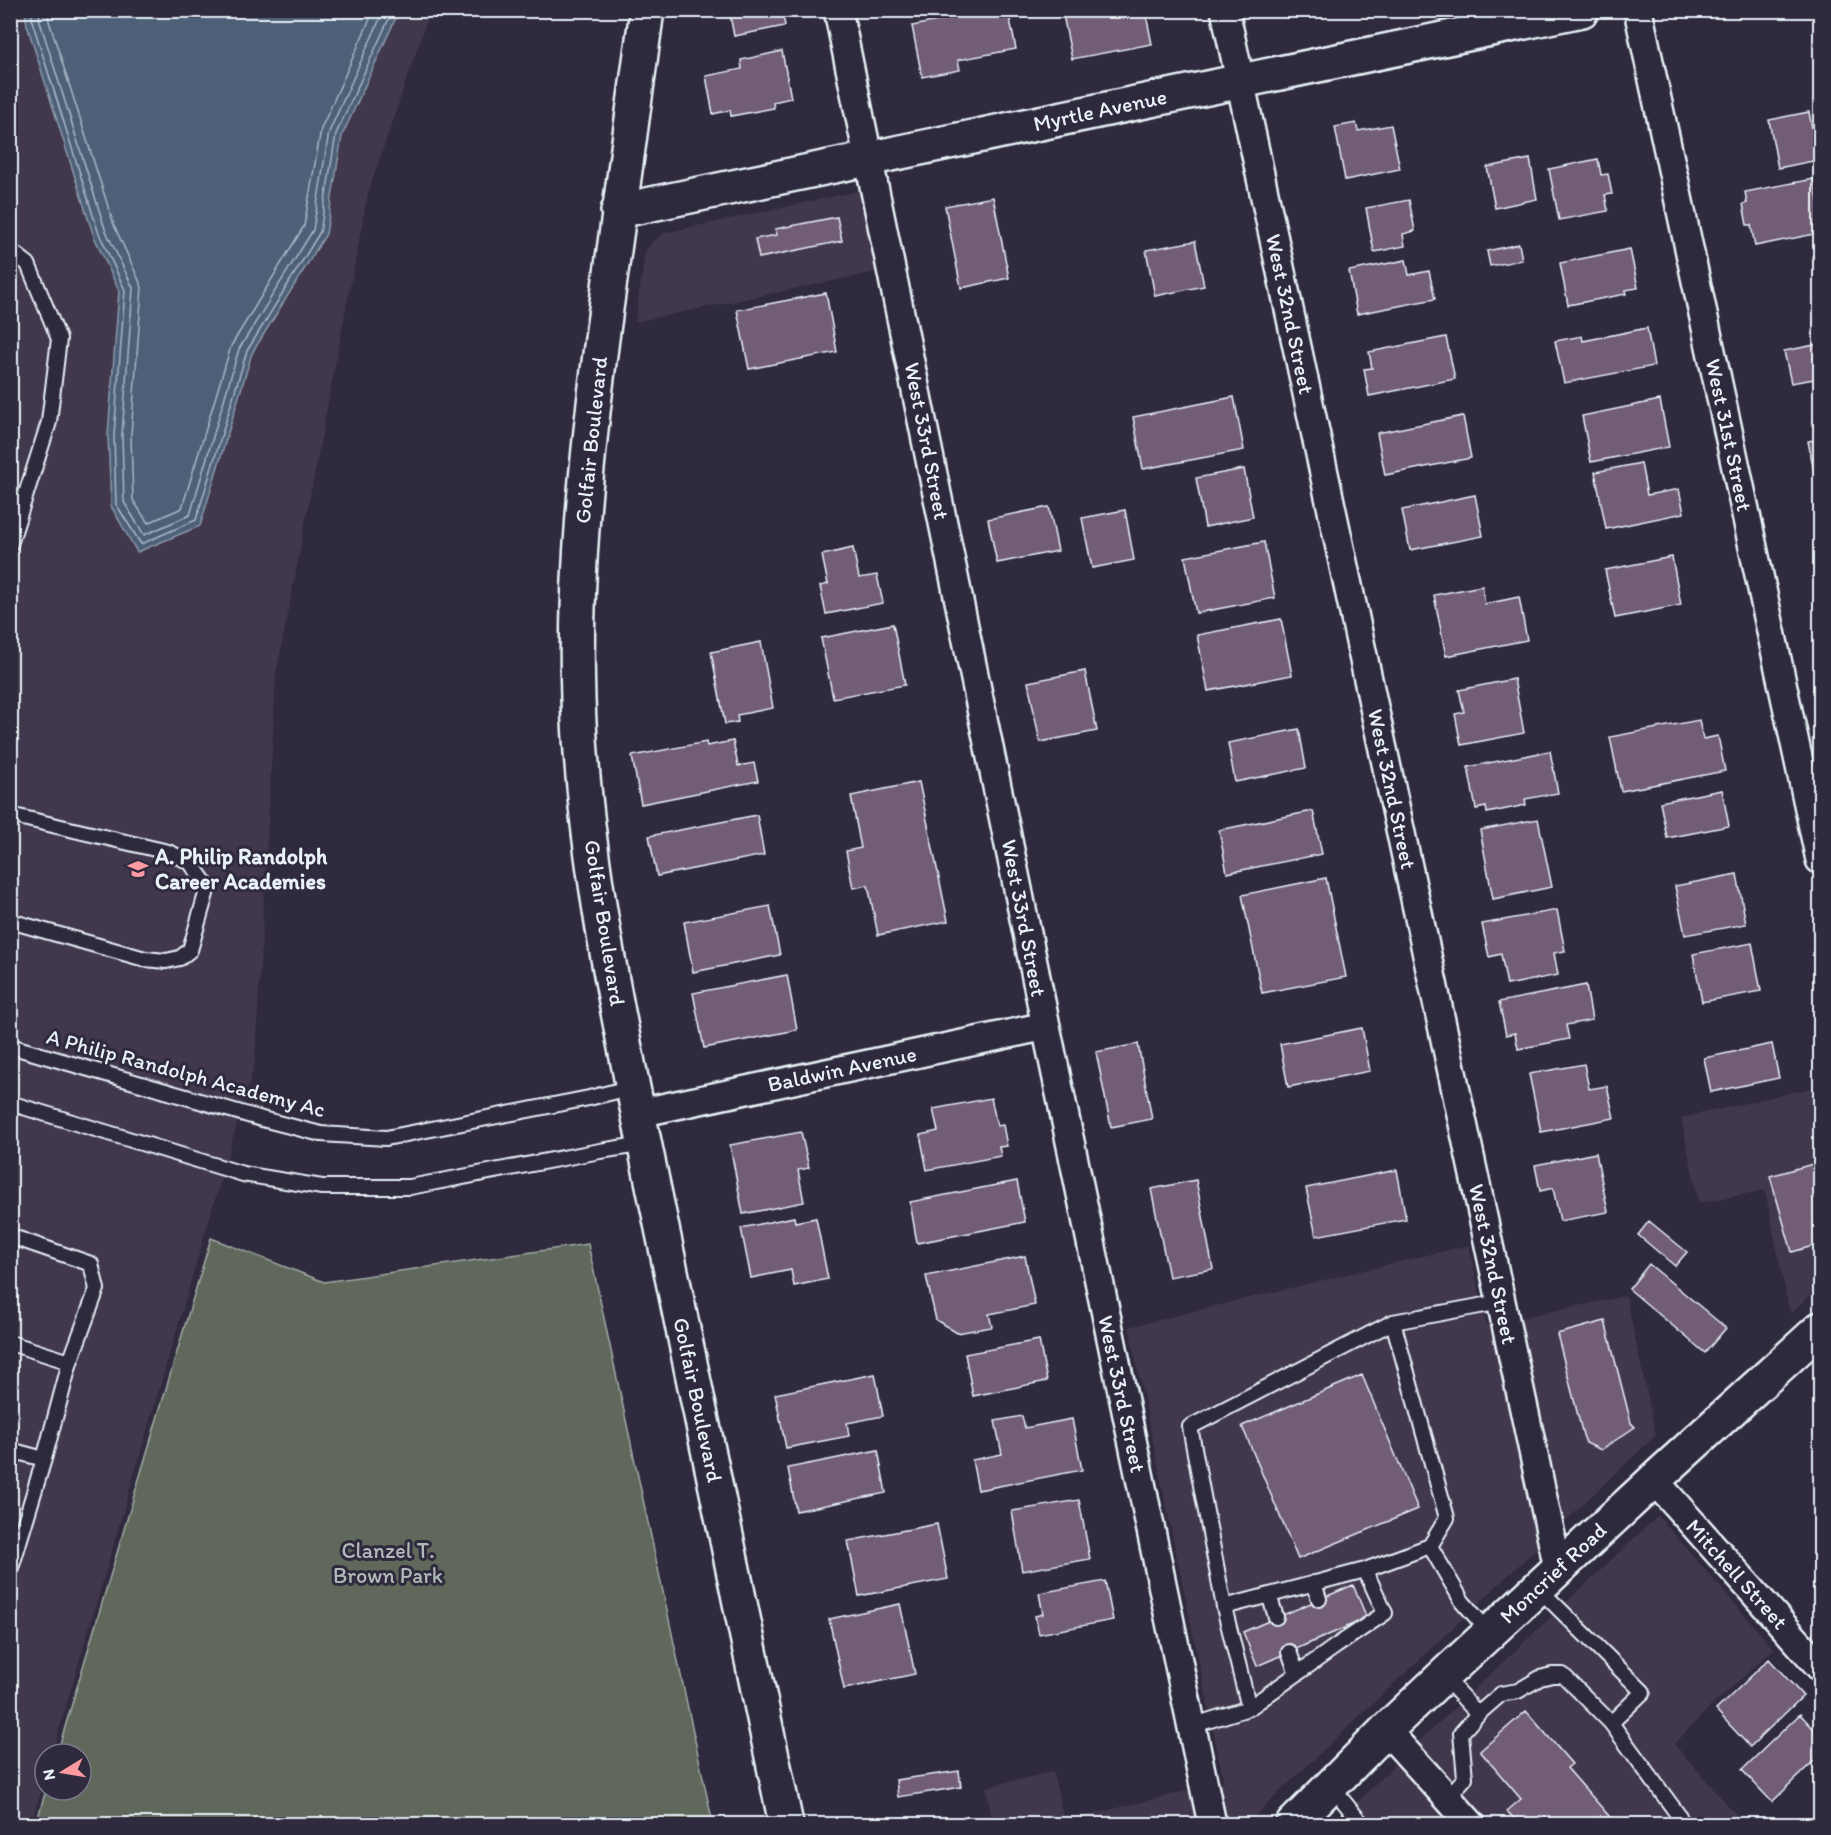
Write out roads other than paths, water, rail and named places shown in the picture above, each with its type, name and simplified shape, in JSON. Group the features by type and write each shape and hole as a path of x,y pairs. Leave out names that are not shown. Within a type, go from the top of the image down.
{"main road":[{"name":"Golfair Boulevard","path":"647,10 588,444 579,578 578,699 584,787 599,902 636,1100 786,1824"},
{"name":"Myrtle Avenue","path":"618,211 1582,10"},
{"name":"Moncrief Road","path":"1293,1824 1386,1730 1489,1632 1821,1329"}],"street":[{"name":"West 33rd Street","path":"838,10 1212,1824"},
{"name":"West 32nd Street","path":"1225,10 1501,1302 1548,1578"},
{"name":"West 31st Street","path":"1638,10 1821,860"},
{"name":"Baldwin Avenue","path":"636,1100 1046,1026"},
{"name":"Mitchell Street","path":"1654,1480 1821,1667"},
{"path":"1386,1730 1471,1824"}],"lane":[{"path":"10,250 28,264 59,339 50,422 10,543"},
{"path":"10,815 168,852 190,862 208,887 190,950 180,958 166,961 145,959 10,921"},
{"name":"A Philip Randolph Academy Ac","path":"10,1046 321,1134 386,1138 589,1098 636,1100"},
{"path":"10,1103 243,1174 322,1187 410,1187 645,1144"},
{"path":"10,1236 91,1264 97,1289 70,1362 44,1460 10,1572"},
{"path":"1249,1708 1224,1607 1190,1427 1394,1322 1501,1302"},
{"path":"1224,1607 1365,1570 1430,1546 1447,1518 1394,1322"},
{"path":"10,1343 70,1362"},
{"path":"10,1450 44,1460"},
{"path":"1430,1546 1462,1601 1489,1632"},
{"path":"1191,1726 1249,1708 1297,1673 1334,1640 1385,1613 1365,1570"},
{"path":"1548,1578 1643,1692 1611,1723"},
{"path":"1314,1583 1319,1599"},
{"path":"1269,1595 1276,1617"},
{"path":"1289,1652 1297,1673"},
{"path":"1448,1797 1466,1778 1461,1733 1478,1714 1501,1694 1518,1690 1540,1678 1563,1675 1611,1723 1679,1816 1680,1824"},
{"path":"1443,1676 1478,1714"},
{"path":"1331,1786 1362,1824"}],"water":[{"path":"25,11 399,11 342,136 326,234 252,353 200,526 137,552 111,506 108,435 119,291 93,234 27,25"}],"place":[{"name":"A. Philip Randolph Career Academies","path":"138,869"}],"park label":[{"name":"Clanzel T. Brown Park","path":"388,1562"}]}
